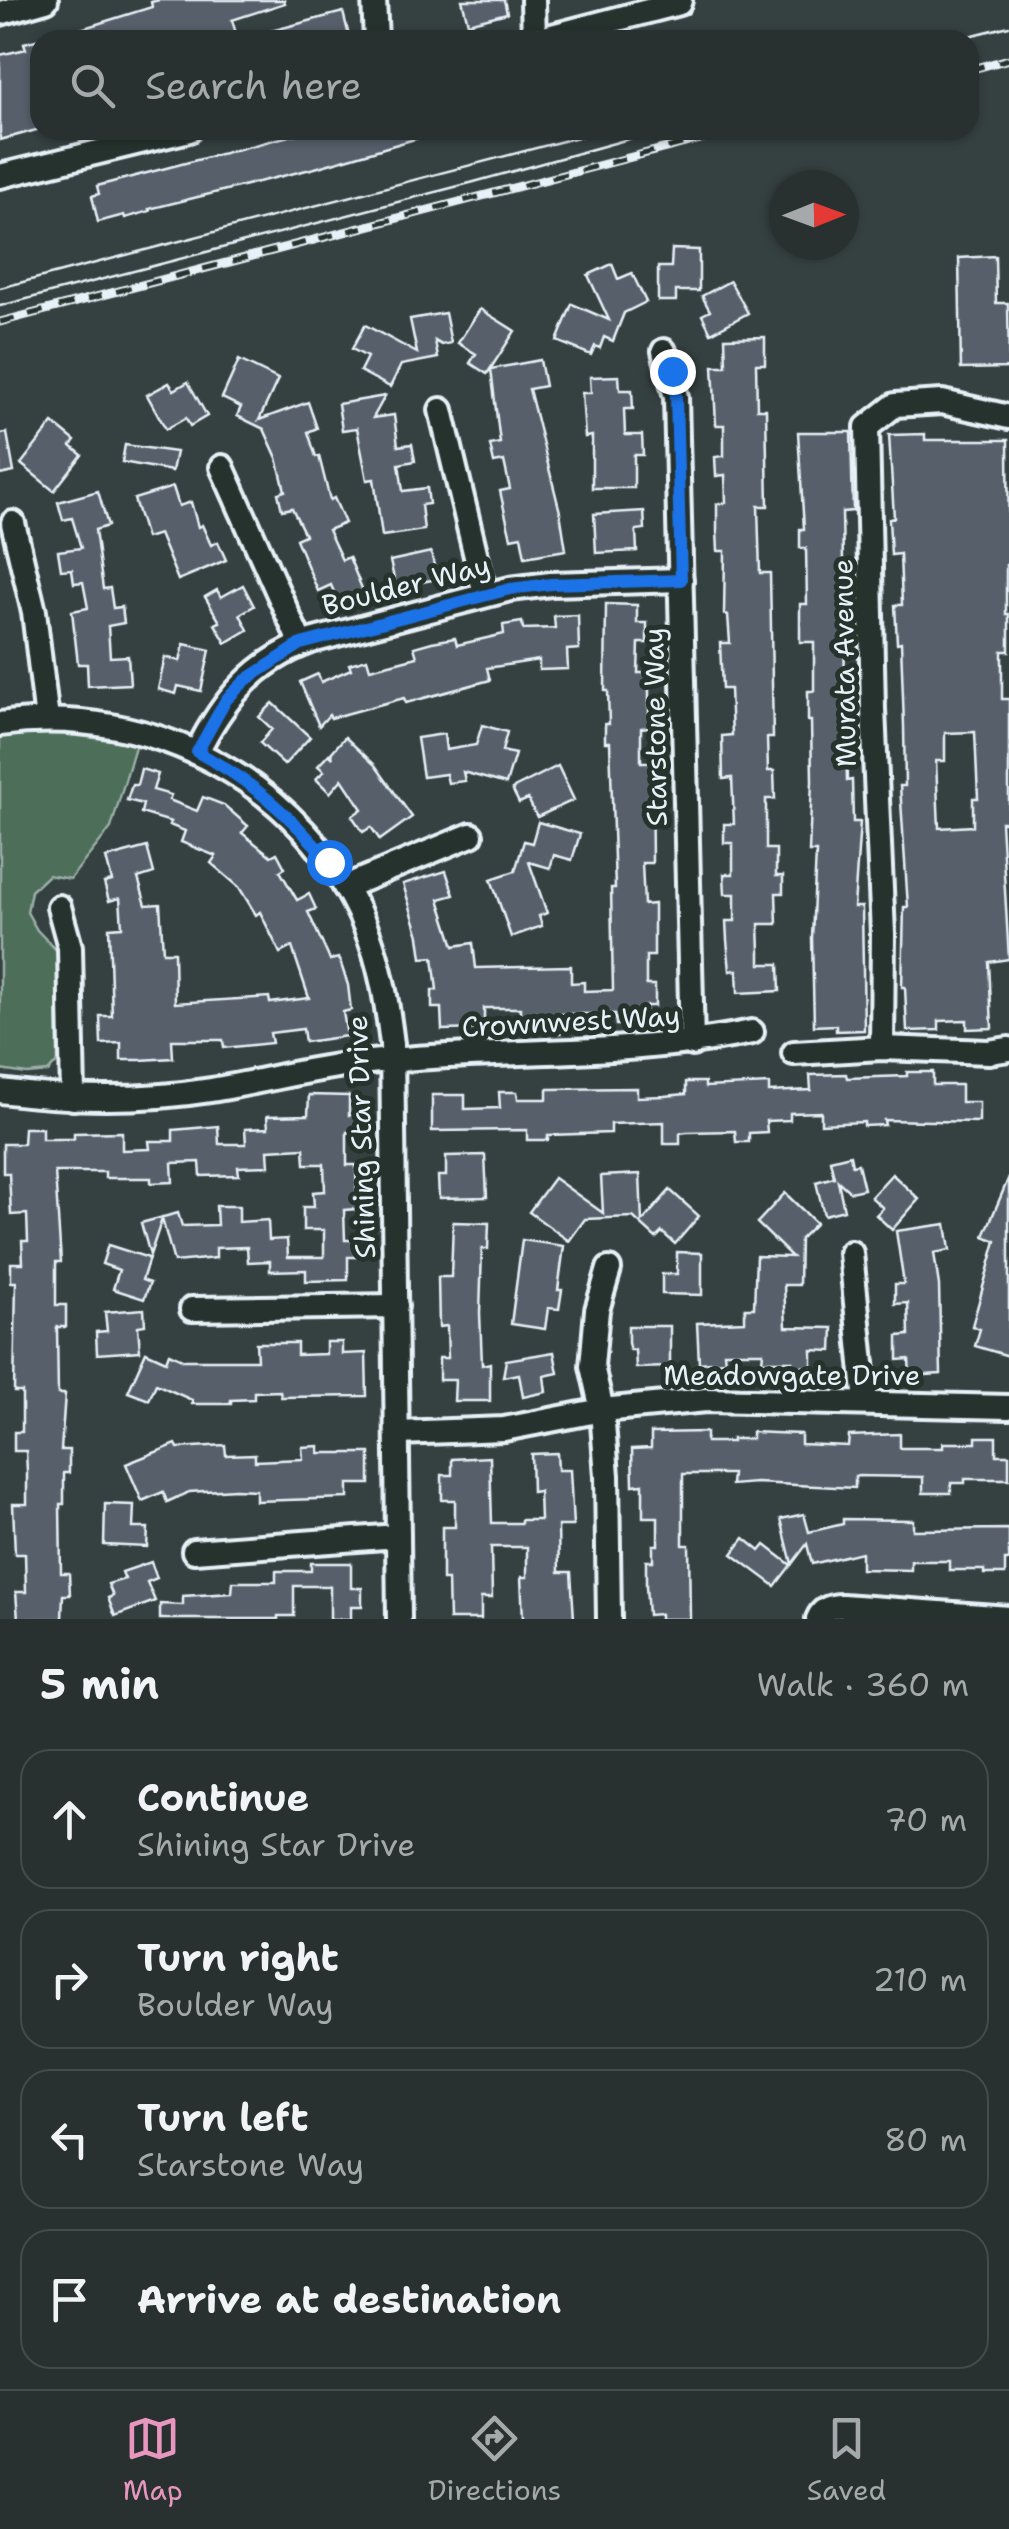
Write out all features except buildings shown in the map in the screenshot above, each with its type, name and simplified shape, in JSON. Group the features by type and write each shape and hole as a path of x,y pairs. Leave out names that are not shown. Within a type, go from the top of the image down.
{"street":[{"path":"0,14 46,0"},
{"path":"374,0 376,30"},
{"path":"533,0 535,30"},
{"path":"574,30 679,2"},
{"path":"0,176 148,140"},
{"name":"Starstone Way","path":"664,351 676,397 692,1044"},
{"name":"Murata Avenue","path":"882,1048 883,934 873,708 868,427 895,405 942,402 1009,417"},
{"path":"441,410 485,594"},
{"path":"222,467 301,644"},
{"path":"13,523 34,612 47,720"},
{"name":"Boulder Way","path":"197,752 226,700 271,660 301,644 485,594 551,584 681,580"},
{"name":"Shining Star Drive","path":"0,724 47,720 125,728 197,752 229,769 282,808 346,887 376,956 387,996 392,1061 399,1619"},
{"path":"346,887 471,835"},
{"path":"59,907 70,947 72,1098"},
{"name":"Crownwest Way","path":"0,1091 126,1098 205,1091 334,1067 692,1044 752,1032"},
{"path":"794,1053 882,1048 989,1052 1009,1049"},
{"path":"851,1253 866,1403"},
{"path":"609,1268 593,1336 592,1366 602,1410 607,1476 609,1619"},
{"path":"192,1309 396,1306"},
{"name":"Meadowgate Drive","path":"398,1433 504,1429 602,1410 706,1400 1009,1408"},
{"path":"194,1551 398,1536"},
{"path":"818,1619 820,1613 832,1606 1009,1618"}],"green space":[{"path":"46,732 136,743 111,828 70,879 48,875 31,891 27,912 37,930 57,951 58,1061 48,1072 27,1074 0,1070 0,737"}],"tram line":[{"path":"979,34 1009,26"},
{"path":"0,288 567,140"},
{"path":"0,306 625,140"}],"railway":[{"path":"979,67 1009,59"},
{"path":"0,322 697,140"}],"route":[{"path":"329,862 282,808 229,769 197,752 226,700 260,667 301,644 485,594 551,584 681,580 672,371"}]}
